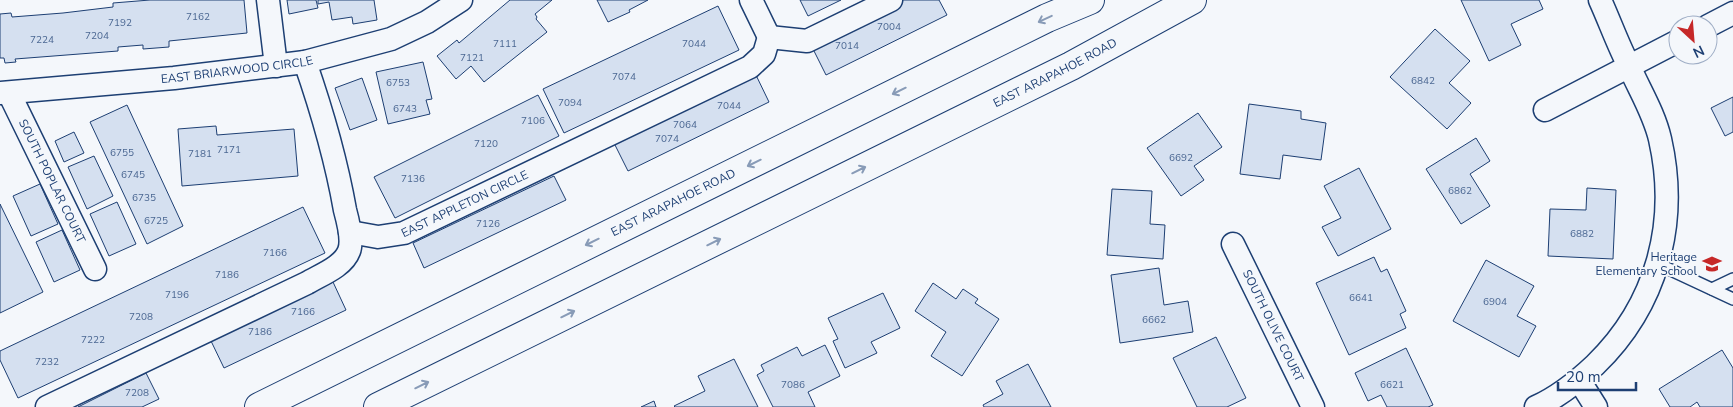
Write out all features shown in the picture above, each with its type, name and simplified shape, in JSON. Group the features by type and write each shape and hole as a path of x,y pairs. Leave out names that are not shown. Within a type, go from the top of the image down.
{"main road":[{"name":"EAST ARAPAHOE ROAD","path":"259,407 1029,27 1090,0"},
{"name":"EAST ARAPAHOE ROAD","path":"378,407 1072,66 1192,0"}],"street":[{"path":"268,0 276,66"},
{"name":"EAST BRIARWOOD CIRCLE","path":"4,93 174,78 305,62 391,39 427,22 461,0"},
{"path":"751,0 769,37 807,41 891,0"},
{"path":"1536,407 1579,380 1612,349 1633,319 1652,283 1661,251 1667,211 1666,174 1659,138 1650,107 1629,66 1600,0"},
{"path":"1718,21 1733,13"},
{"name":"EAST APPLETON CIRCLE","path":"350,232 378,237 404,233 750,67 764,54 769,37"},
{"path":"1545,110 1668,46"},
{"path":"47,407 298,287 340,264 349,251 350,232 336,163 305,62"},
{"name":"SOUTH POPLAR COURT","path":"4,93 95,269"},
{"name":"SOUTH OLIVE COURT","path":"1233,244 1313,407"},
{"path":"1579,380 1596,407"}],"lane":[{"path":"1658,264 1733,299"},
{"path":"1712,289 1733,279"}],"building":[{"path":"150,0 244,0 247,33 169,41 169,47 143,49 143,45 118,47 118,51 15,59 16,62 5,63 4,58 0,58 0,14 11,13 12,17 63,13 113,7 113,3"},
{"path":"287,0 316,0 318,8 289,14"},
{"path":"318,0 374,0 377,20 353,24 352,17 332,20 329,2 318,4"},
{"path":"510,0 552,0 535,14 536,19 547,32 484,82 471,66 456,79 437,56 457,40 459,43"},
{"path":"597,0 648,0 629,10 630,12 608,22"},
{"path":"800,0 841,0 808,16"},
{"path":"902,0 939,0 947,15 826,75 811,45"},
{"path":"1461,0 1539,0 1543,9 1511,24 1521,45 1489,61"},
{"path":"718,6 739,50 564,133 543,89"},
{"path":"1435,29 1470,61 1449,83 1471,103 1447,129 1390,77"},
{"path":"423,62 432,99 426,100 430,114 388,124 376,72"},
{"path":"754,71 769,102 628,171 614,143"},
{"path":"362,78 377,120 350,130 335,88"},
{"path":"538,95 559,136 395,218 374,177"},
{"path":"1733,97 1733,132 1725,136 1711,108"},
{"path":"1249,104 1301,111 1301,119 1326,123 1321,160 1283,155 1280,179 1240,174"},
{"path":"127,105 183,226 147,244 90,122"},
{"path":"1198,113 1222,147 1194,166 1204,180 1181,196 1147,148"},
{"path":"216,126 217,135 294,129 298,176 182,186 178,129"},
{"path":"74,132 84,153 64,162 55,141"},
{"path":"1476,138 1490,161 1470,174 1490,206 1461,224 1426,169"},
{"path":"94,156 113,196 87,209 68,167"},
{"path":"1359,168 1391,229 1338,256 1322,227 1341,218 1324,186"},
{"path":"554,176 566,200 424,268 413,243"},
{"path":"40,184 58,224 31,236 13,196"},
{"path":"1587,188 1616,190 1613,259 1548,256 1550,209 1586,210"},
{"path":"1112,189 1152,191 1150,224 1165,225 1163,259 1107,255"},
{"path":"117,202 136,244 109,256 90,214"},
{"path":"0,204 43,292 0,313"},
{"path":"303,207 325,253 18,398 0,360 0,351"},
{"path":"62,230 80,270 54,282 36,242"},
{"path":"1374,257 1381,272 1387,269 1406,311 1400,314 1406,328 1349,355 1316,283"},
{"path":"1486,260 1534,286 1517,316 1536,326 1519,357 1453,321"},
{"path":"1159,268 1164,305 1188,301 1193,332 1120,343 1111,275"},
{"path":"333,282 346,310 224,368 211,341"},
{"path":"933,283 956,299 963,289 978,299 975,303 999,319 962,376 931,356 946,332 915,311"},
{"path":"883,293 900,328 871,342 877,353 845,368 833,341 838,339 828,318"},
{"path":"1216,337 1246,398 1227,407 1197,407 1173,358"},
{"path":"825,345 840,376 808,392 815,407 773,407 757,375 764,371 761,365 797,347 802,356"},
{"path":"1406,348 1433,405 1428,407 1387,407 1381,395 1368,401 1355,373"},
{"path":"1722,350 1733,368 1733,407 1700,407 1697,402 1690,407 1670,407 1659,389"},
{"path":"734,359 758,407 674,406 705,391 698,376"},
{"path":"1028,364 1051,407 984,407 983,405 1003,394 996,381"},
{"path":"146,373 159,399 142,407 78,407"},
{"path":"654,401 656,407 641,407"}],"place":[{"name":"Heritage Elementary School","path":"1712,264"}]}
